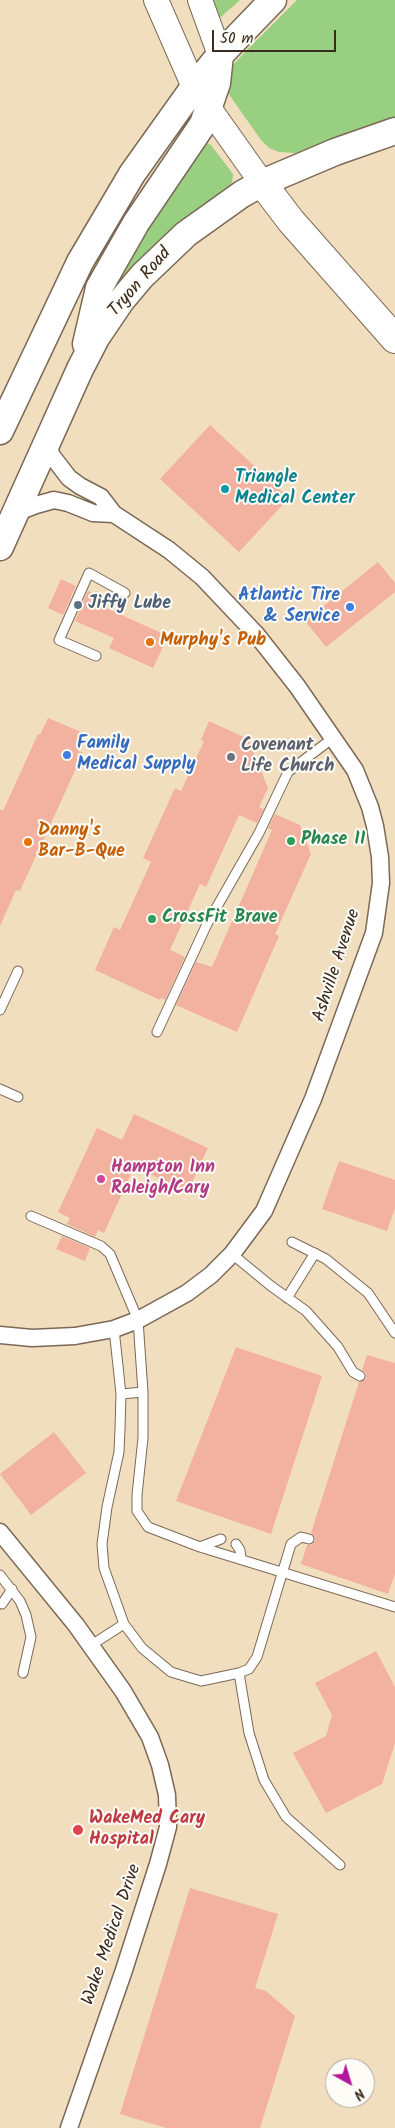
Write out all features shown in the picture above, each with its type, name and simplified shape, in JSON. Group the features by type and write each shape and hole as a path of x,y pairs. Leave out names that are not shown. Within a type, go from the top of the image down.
{"highway":[{"path":"262,183 291,221 395,339"}],"main road":[{"path":"0,431 58,306 99,229 132,174 194,87 220,55 273,0"},
{"path":"80,369 99,288 136,223 195,137 209,109 217,83 220,55"},
{"name":"Tryon Road","path":"0,547 80,369 96,338 121,302 164,253 215,212 262,183 335,152 395,131"}],"street":[{"path":"156,0 194,87 262,183"},
{"path":"200,0 220,55"},
{"name":"Ashville Avenue","path":"0,1335 32,1338 75,1336 114,1330 138,1320 187,1292 211,1275 232,1254 264,1211 313,1099 374,933 381,883 380,857 370,807 354,770 297,686 256,634 202,577 169,550 114,514 102,497 69,478 52,456 47,442"},
{"name":"Ashville Avenue","path":"15,513 36,504 54,500 68,502 93,513 114,514"},
{"name":"Wake Medical Drive","path":"0,1532 123,1691 150,1737 160,1765 167,1796 168,1827 158,1864 123,1973 69,2128"}],"lane":[{"path":"96,656 59,640 89,573 125,593"},
{"path":"157,1032 207,924 259,833 288,772 333,738"},
{"path":"0,1010 18,971"},
{"path":"0,1089 18,1097"},
{"path":"31,1216 101,1246 110,1254 138,1320 143,1392 143,1438 137,1511 142,1519 153,1529 200,1547 395,1607"},
{"path":"292,1242 326,1259 368,1293 395,1334"},
{"path":"287,1298 315,1253"},
{"path":"232,1254 306,1311 338,1347 353,1372 360,1376"},
{"path":"114,1330 121,1394 119,1452 107,1507 102,1544 104,1568 124,1624 142,1648 171,1672 201,1681 249,1669 257,1657 281,1572 291,1544 301,1537 309,1539"},
{"path":"121,1394 143,1392"},
{"path":"200,1547 221,1539"},
{"path":"236,1544 240,1550 241,1559"},
{"path":"0,1575 12,1589 26,1615 30,1637 23,1673"},
{"path":"2,1604 12,1589"},
{"path":"90,1646 124,1624"},
{"path":"239,1673 249,1733 264,1780 286,1817 340,1865"}],"green space":[{"path":"211,0 240,0 221,17 218,17"},
{"path":"297,0 395,0 395,120 309,151 295,153 279,152 269,148 261,140 228,93 229,73 232,66"},
{"path":"205,142 211,145 233,174 232,184 196,210 161,240 132,268 113,292 110,288 129,255"}],"building":[{"name":"Triangle Medical Center","path":"210,425 289,498 239,552 160,479"},
{"name":"Atlantic Tire & Service","path":"378,562 395,583 395,592 326,647 305,621"},
{"path":"61,579 76,586 63,615 48,608"},
{"path":"88,591 109,601 106,608 168,636 153,668 109,648 114,638 75,621"},
{"path":"48,718 86,734 78,751 83,753 20,891 16,890 0,926 0,809 3,811 38,734 40,735"},
{"path":"209,721 248,739 268,788 259,807 264,809 257,823 239,815 206,887 200,884 170,950 185,957 165,1000 161,998 160,1000 95,970 114,927 120,930 151,862 143,858 175,788 181,791 204,741 201,740"},
{"path":"275,814 300,825 311,854 275,934 279,936 237,1032 176,1005 196,962 212,967 272,830 268,828"},
{"name":"Hampton Inn Raleigh/Cary","path":"134,1114 208,1148 188,1191 134,1167 104,1233 98,1230 95,1237 67,1224 70,1218 58,1212 97,1128 122,1140"},
{"path":"339,1161 395,1180 395,1208 387,1231 322,1209"},
{"path":"62,1236 90,1248 85,1261 56,1249"},
{"path":"236,1347 322,1376 271,1534 176,1501"},
{"path":"367,1355 395,1363 395,1574 388,1594 301,1564 307,1545 311,1545 315,1541 315,1537 311,1533 359,1382 366,1379 366,1373 362,1370"},
{"path":"54,1432 86,1473 31,1515 0,1474"},
{"path":"376,1651 395,1687 395,1743 382,1784 326,1813 293,1753 326,1736 332,1715 315,1683"},
{"path":"190,1888 278,1914 255,1988 266,1991 295,2016 260,2128 166,2128 120,2114"}],"place":[{"name":"Triangle Medical Center","path":"225,489"},
{"name":"Jiffy Lube","path":"78,605"},
{"name":"Atlantic Tire & Service","path":"350,607"},
{"name":"Murphy's Pub","path":"150,642"},
{"name":"Family Medical Supply","path":"67,755"},
{"name":"Covenant Life Church","path":"231,757"},
{"name":"Phase II","path":"291,841"},
{"name":"Danny's Bar-B-Que","path":"28,842"},
{"name":"CrossFit Brave","path":"152,919"},
{"name":"Hampton Inn Raleigh/Cary","path":"101,1179"},
{"name":"WakeMed Cary Hospital","path":"78,1830"}]}
